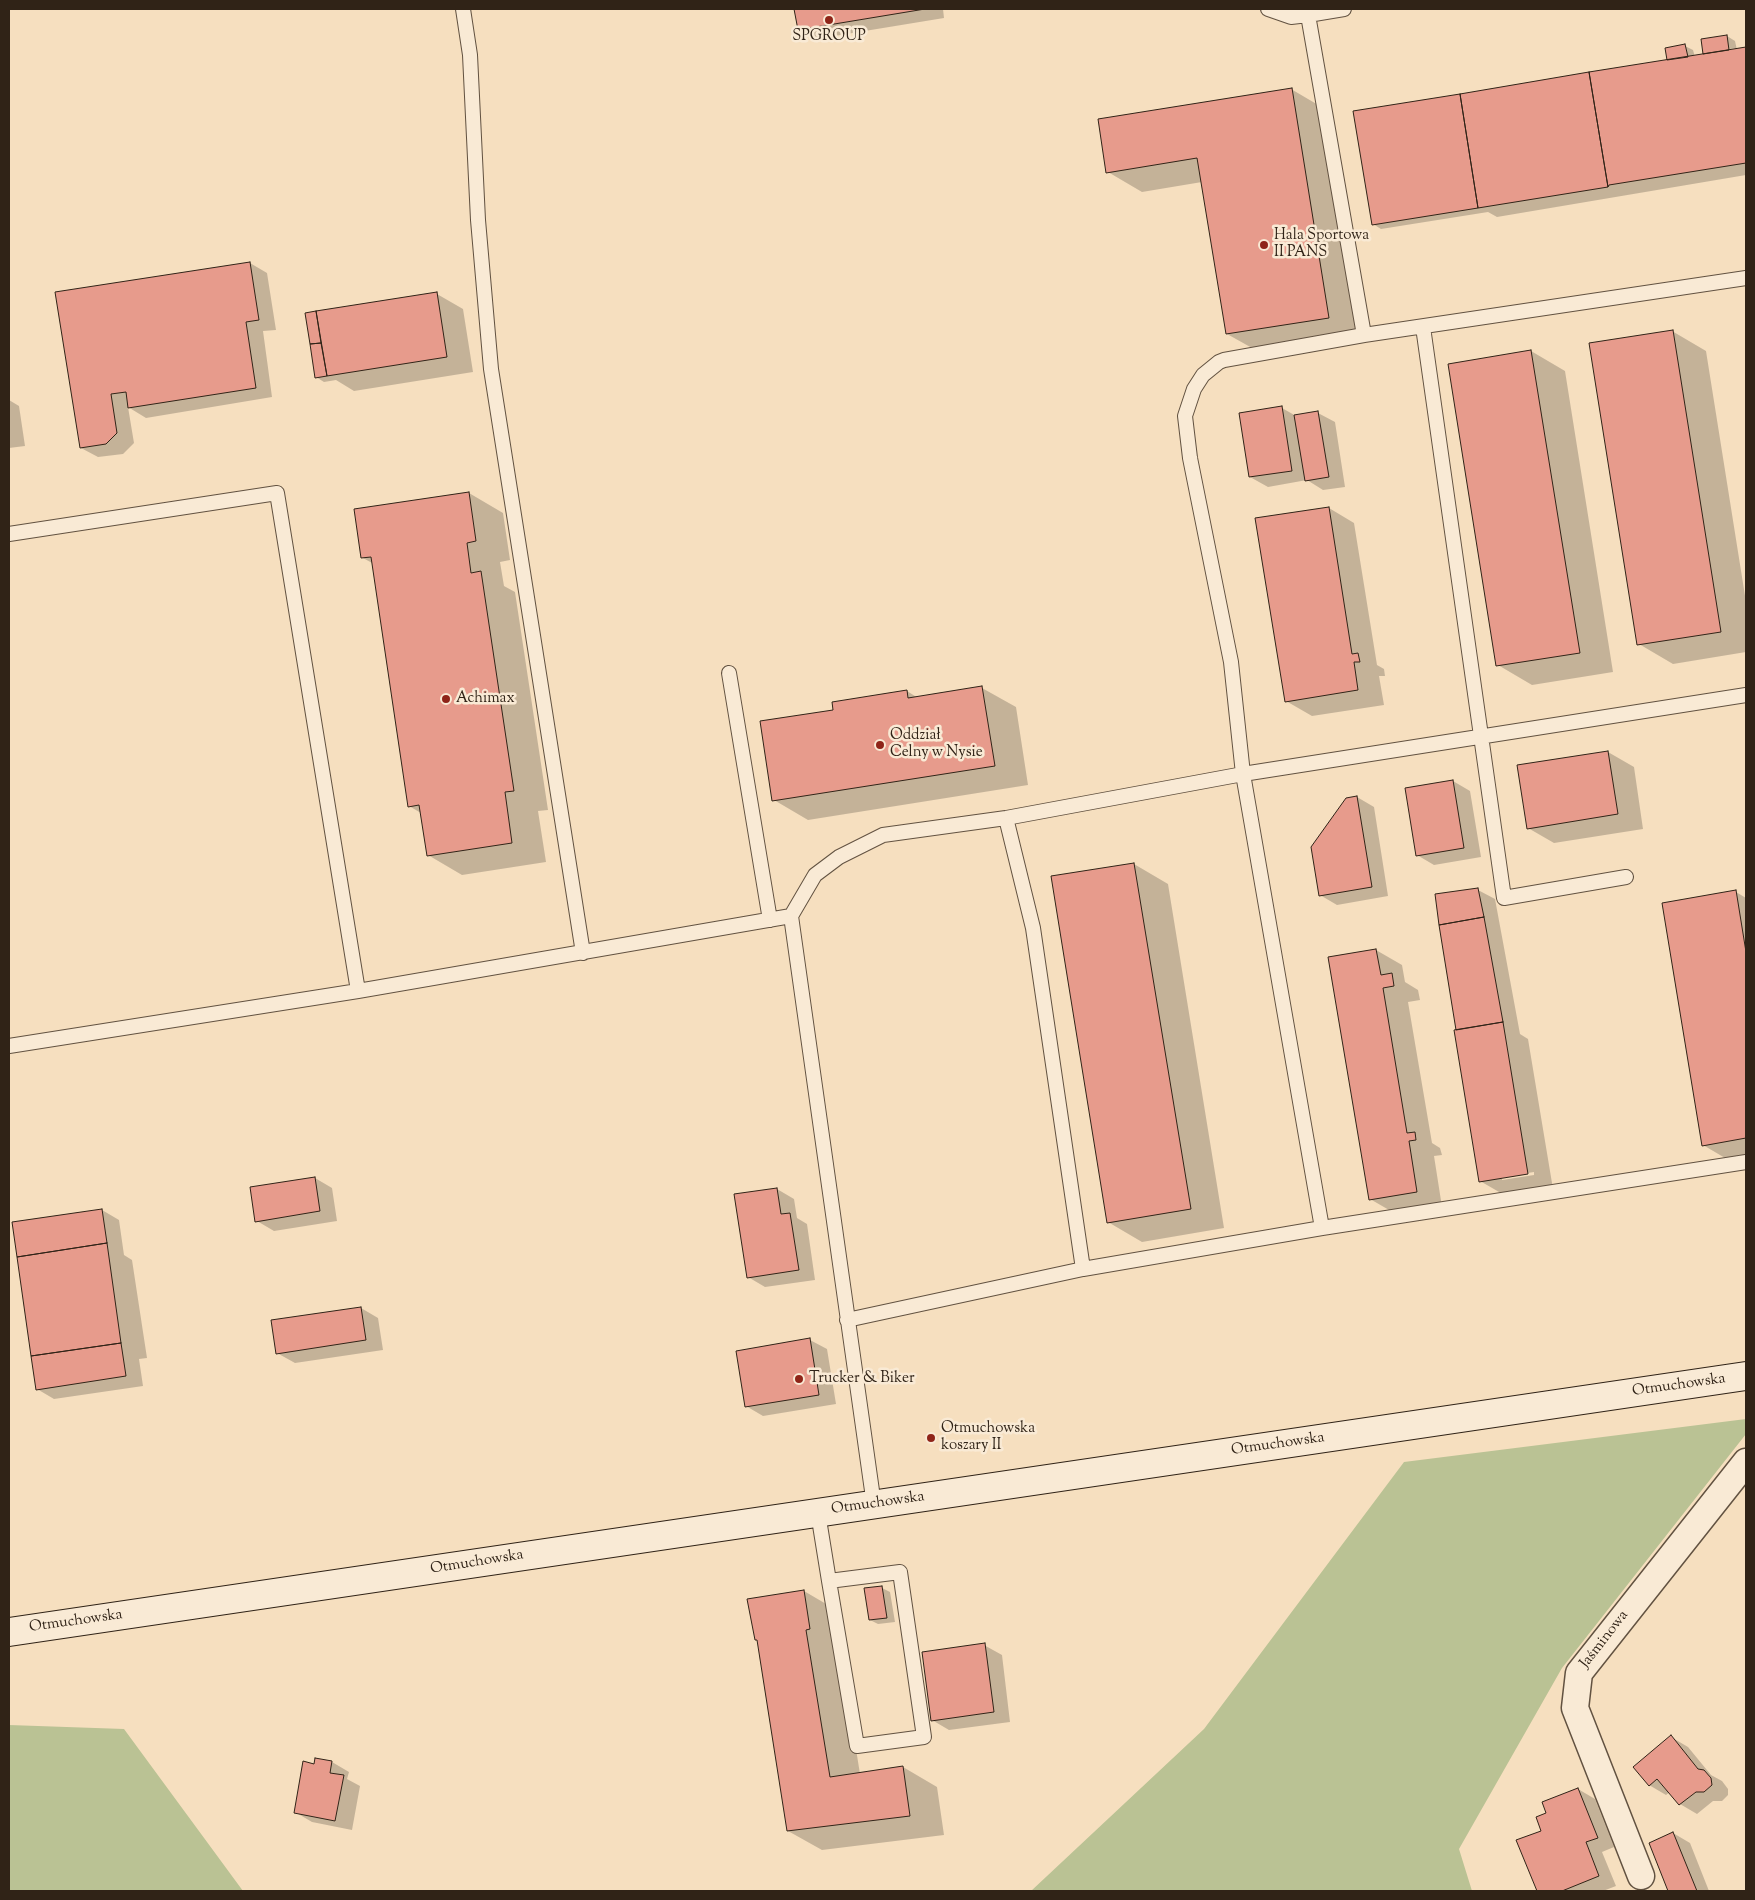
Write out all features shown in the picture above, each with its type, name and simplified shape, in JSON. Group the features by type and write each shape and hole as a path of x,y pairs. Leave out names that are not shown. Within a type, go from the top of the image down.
{"main road":[{"name":"Otmuchowska","path":"9,1632 1746,1376"}],"street":[{"name":"Jaśminowa","path":"1641,1876 1575,1708 1580,1673 1746,1462"}],"lane":[{"path":"463,9 470,55 478,220 491,369 583,953"},
{"path":"1268,9 1291,17 1344,9"},
{"path":"1308,15 1364,335"},
{"path":"1322,1228 1243,774 1231,662 1190,458 1185,416 1194,389 1203,375 1219,362 1364,335 1746,278"},
{"path":"1423,326 1504,898 1626,877"},
{"path":"9,534 277,493 358,991"},
{"path":"730,673 770,920"},
{"path":"874,1505 791,916 815,875 839,857 883,836 1006,818 1243,774 1746,695"},
{"path":"1006,818 1033,928 1083,1269"},
{"path":"9,1046 358,991 791,916"},
{"path":"847,1320 1083,1269 1322,1228 1746,1162"},
{"path":"818,1513 829,1581 857,1746 924,1737 900,1572 829,1581"}],"green space":[{"path":"1746,1419 1746,1434 1562,1668 1459,1849 1472,1891 1031,1891 1204,1729 1404,1462"},
{"path":"9,1725 124,1729 243,1891 9,1891"}],"building":[{"name":"SPGROUP","path":"794,9 925,9 798,30"},
{"path":"1727,35 1729,50 1703,54 1701,39"},
{"path":"1685,44 1688,57 1667,60 1665,48"},
{"path":"1746,47 1746,163 1609,185 1608,187 1589,72"},
{"path":"1589,72 1608,187 1478,208 1460,94"},
{"name":"Hala Sportowa II PANS","path":"1292,88 1329,318 1226,334 1197,158 1106,173 1098,119"},
{"path":"1460,94 1478,208 1372,225 1353,111"},
{"path":"250,262 259,320 246,322 256,388 128,408 126,392 111,394 117,433 106,444 80,448 55,292"},
{"path":"437,292 447,357 327,376 316,311"},
{"path":"316,311 321,343 310,344 305,313"},
{"path":"1673,330 1721,632 1637,645 1589,343"},
{"path":"321,343 327,376 315,378 310,344"},
{"path":"1531,350 1580,653 1496,666 1448,364"},
{"path":"1282,406 1292,471 1249,477 1239,413"},
{"path":"1318,411 1329,477 1305,481 1294,415"},
{"name":"Achimax","path":"469,492 476,541 467,543 471,573 481,571 514,791 505,792 512,843 427,856 419,805 408,807 371,557 361,558 354,509"},
{"path":"1329,507 1352,654 1358,653 1360,662 1354,662 1358,690 1285,702 1255,518"},
{"path":"982,686 995,766 772,801 760,721 833,710 832,702 907,690 908,698"},
{"path":"1608,751 1618,814 1527,829 1517,765"},
{"path":"1453,780 1464,848 1416,856 1405,788"},
{"path":"1357,796 1372,887 1319,896 1311,847 1346,798"},
{"path":"1134,863 1191,1209 1107,1223 1051,876"},
{"path":"1478,888 1484,917 1439,925 1435,894"},
{"path":"1736,890 1746,952 1746,1138 1702,1146 1662,903"},
{"path":"1484,917 1503,1022 1456,1030 1439,925"},
{"path":"1376,949 1381,975 1392,973 1394,986 1383,988 1407,1133 1415,1132 1416,1140 1409,1141 1417,1192 1369,1200 1328,957"},
{"path":"1503,1022 1528,1174 1479,1182 1454,1030"},
{"path":"315,1177 320,1211 255,1222 250,1187"},
{"path":"777,1188 781,1214 790,1213 799,1270 747,1278 734,1194"},
{"path":"102,1209 107,1243 17,1257 12,1222"},
{"path":"107,1243 121,1343 31,1356 17,1257"},
{"path":"361,1307 366,1340 276,1354 271,1320"},
{"path":"810,1338 819,1395 745,1407 736,1351"},
{"path":"121,1343 126,1376 36,1390 31,1356"},
{"path":"882,1586 887,1618 869,1620 864,1588"},
{"path":"804,1590 810,1629 806,1630 830,1777 903,1766 910,1816 787,1831 757,1640 755,1640 747,1599"},
{"path":"985,1643 994,1712 931,1721 922,1652"},
{"path":"1671,1735 1698,1769 1704,1770 1711,1778 1712,1785 1704,1792 1696,1792 1679,1805 1657,1779 1649,1786 1633,1767"},
{"path":"315,1758 332,1761 330,1773 344,1775 335,1821 294,1813 303,1761 314,1764"},
{"path":"1578,1788 1598,1838 1586,1842 1599,1876 1562,1891 1537,1891 1516,1840 1541,1831 1536,1817 1546,1813 1542,1802"},
{"path":"1673,1832 1697,1891 1668,1891 1649,1843"}],"place":[{"name":"SPGROUP","path":"829,20"},
{"name":"Hala Sportowa II PANS","path":"1264,245"},
{"name":"Achimax","path":"446,699"},
{"name":"Oddział Celny w Nysie","path":"880,745"},
{"name":"Trucker & Biker","path":"799,1379"},
{"name":"Otmuchowska koszary II","path":"931,1438"}]}
